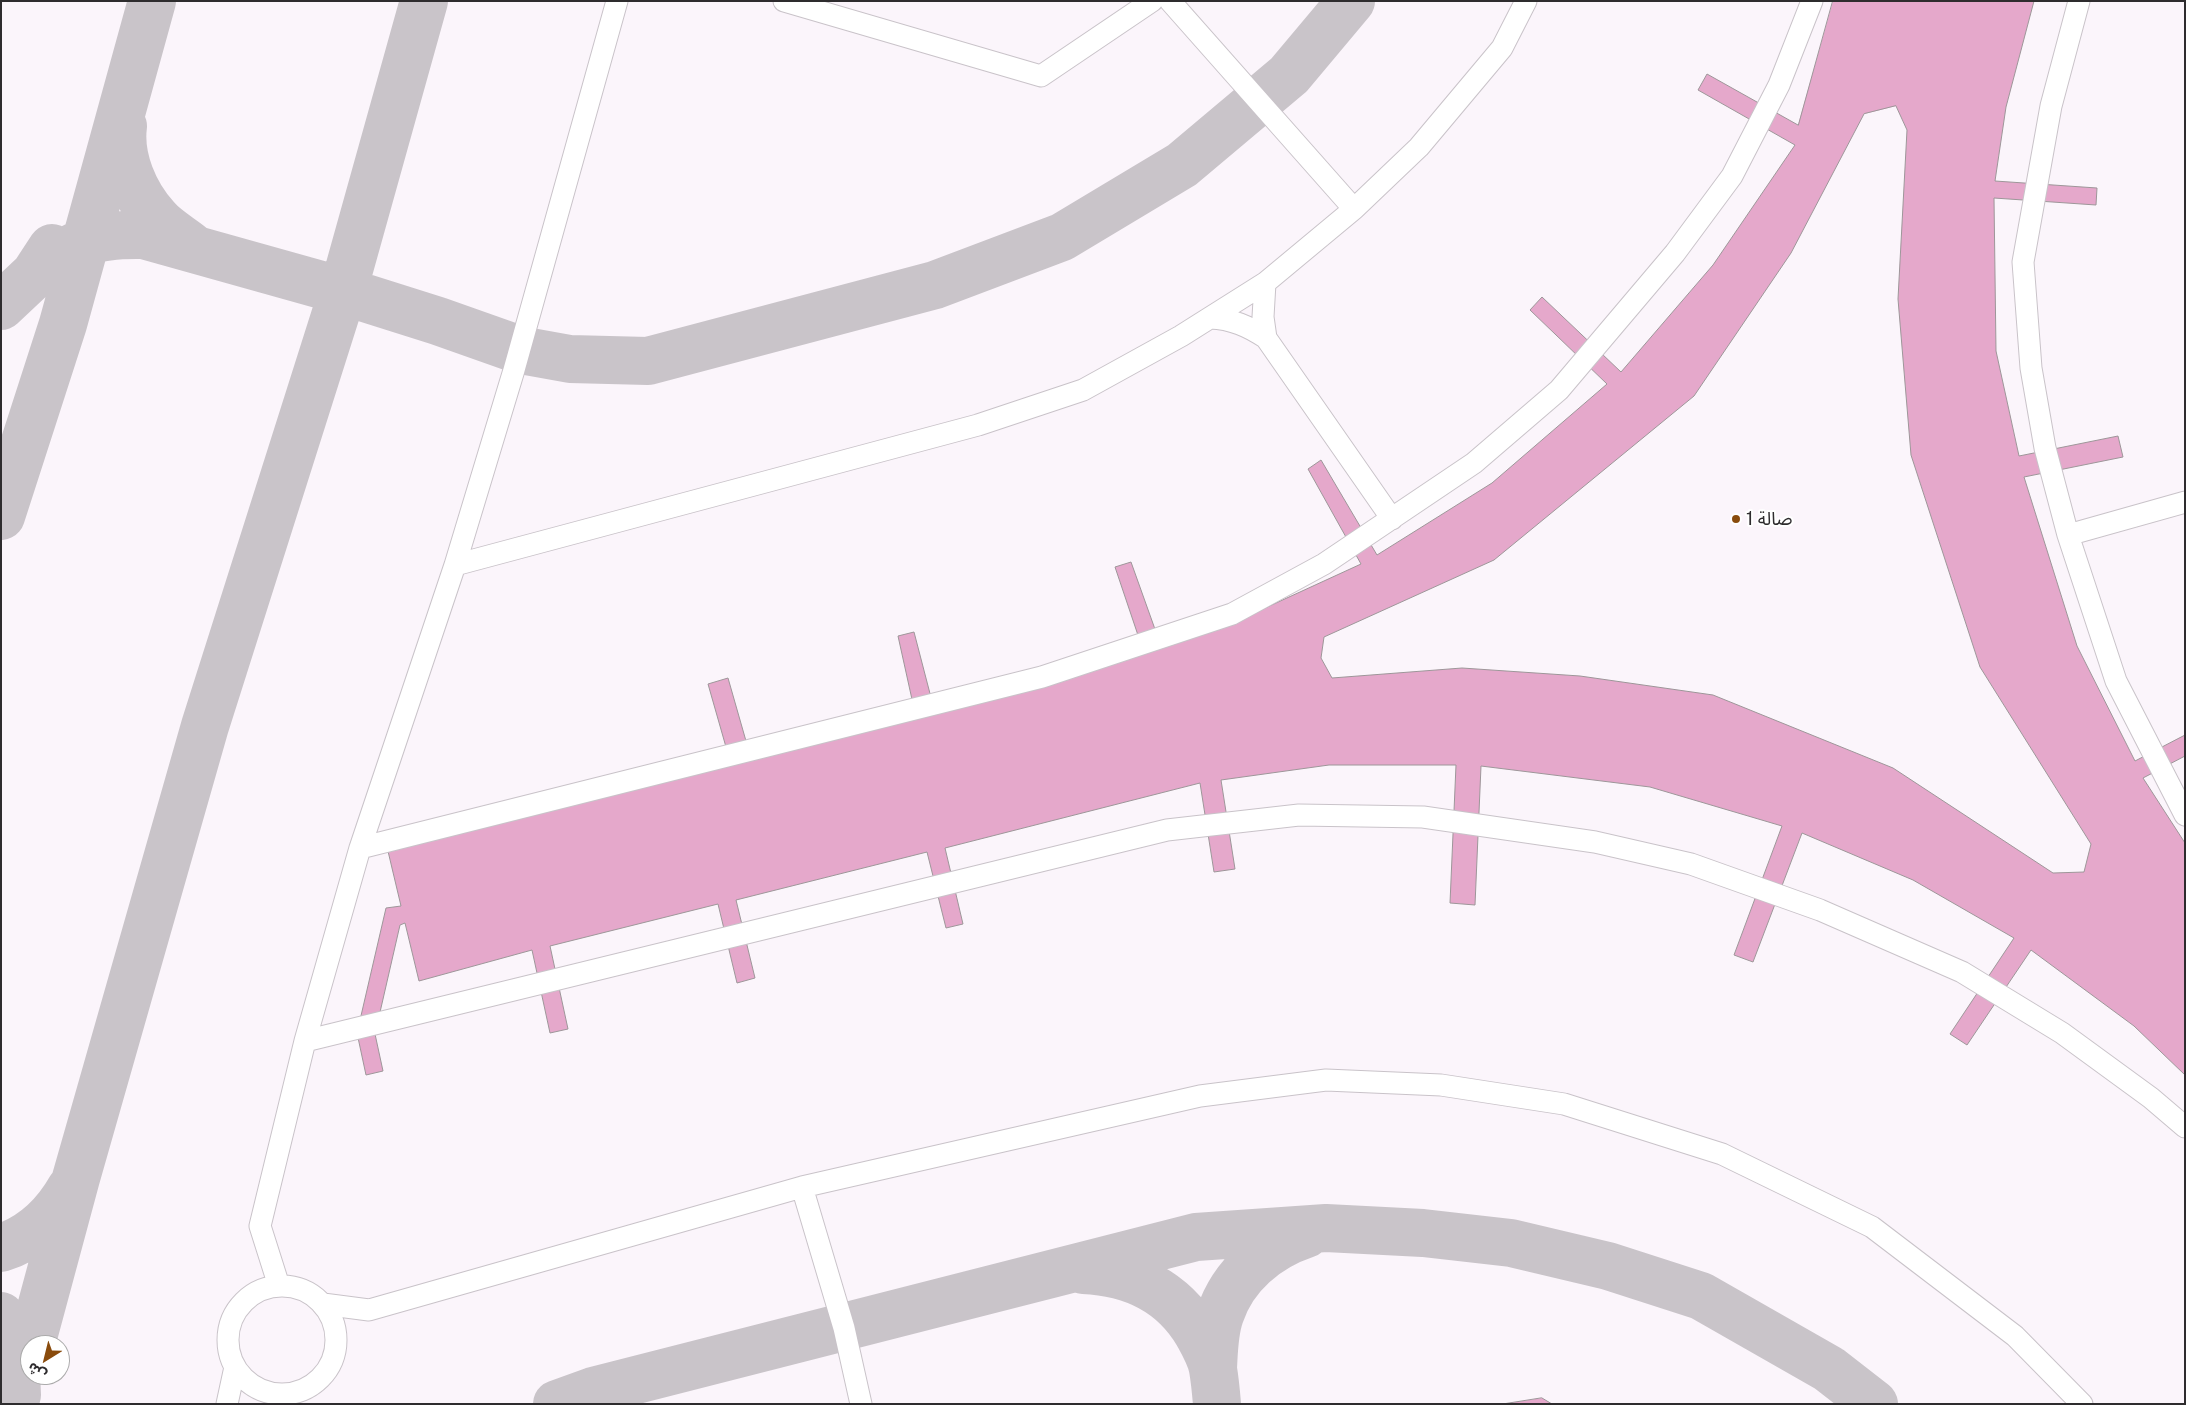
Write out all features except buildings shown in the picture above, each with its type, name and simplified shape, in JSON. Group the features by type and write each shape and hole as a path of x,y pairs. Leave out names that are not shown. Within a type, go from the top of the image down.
{"lane":[{"path":"279,1286 260,1226 305,1042 360,848 455,564 520,350 617,1"},
{"path":"784,1 1041,76 1152,1"},
{"path":"1170,1 1354,209"},
{"path":"455,564 978,425 1083,390 1181,336 1265,283 1354,209 1420,147 1502,48 1526,1"},
{"path":"360,848 1042,677 1232,614 1324,564 1474,463 1559,390 1675,253 1732,176 1779,85 1812,1"},
{"path":"2079,1 2051,106 2023,262 2031,368 2046,448 2068,534 2116,681 2185,814"},
{"path":"1265,283 1263,317 1266,338"},
{"path":"1210,318 1227,318 1249,326 1266,338 1392,519"},
{"path":"2068,534 2185,502"},
{"path":"305,1042 1166,830 1299,815 1423,817 1595,842 1691,864 1820,910 1962,972 2062,1033 2151,1098 2185,1127"},
{"path":"323,1304 369,1310 802,1188 1200,1096 1326,1080 1441,1085 1564,1104 1722,1154 1872,1227 2016,1336 2082,1404"},
{"path":"802,1188 844,1328 861,1404"},
{"path":"279,1286 296,1287 310,1294 323,1304 332,1318 336,1336 335,1354 327,1371 315,1384 290,1398 262,1390 247,1381 235,1367 229,1350 228,1331 234,1314 246,1299 261,1290 279,1286"},
{"path":"227,1404 235,1367"}],"taxiway":[{"path":"1,516 63,324 152,1"},
{"path":"34,1335 76,1178 205,726 343,291 424,1"},
{"path":"35,274 62,254 84,242 110,236 143,235 343,291 438,321 520,350 570,359 648,361 935,285 1062,237 1182,165 1289,75 1351,1"},
{"path":"123,126 122,138 126,163 141,198 168,230 192,247"},
{"path":"1,306 35,274 52,248"},
{"path":"1,1248 23,1238 42,1225 58,1208 71,1188"},
{"path":"557,1404 593,1391 1196,1237 1326,1228 1423,1233 1511,1243 1608,1266 1701,1296 1829,1369 1874,1404"},
{"path":"1213,1368 1218,1321 1233,1287 1253,1264 1265,1255 1306,1234"},
{"path":"1083,1270 1118,1275 1134,1280 1164,1295 1176,1306 1198,1334 1209,1356 1213,1369 1217,1404"},
{"path":"1,1316 12,1345 17,1395"}],"place":[{"name":"صالة 1","path":"1736,519"}]}
